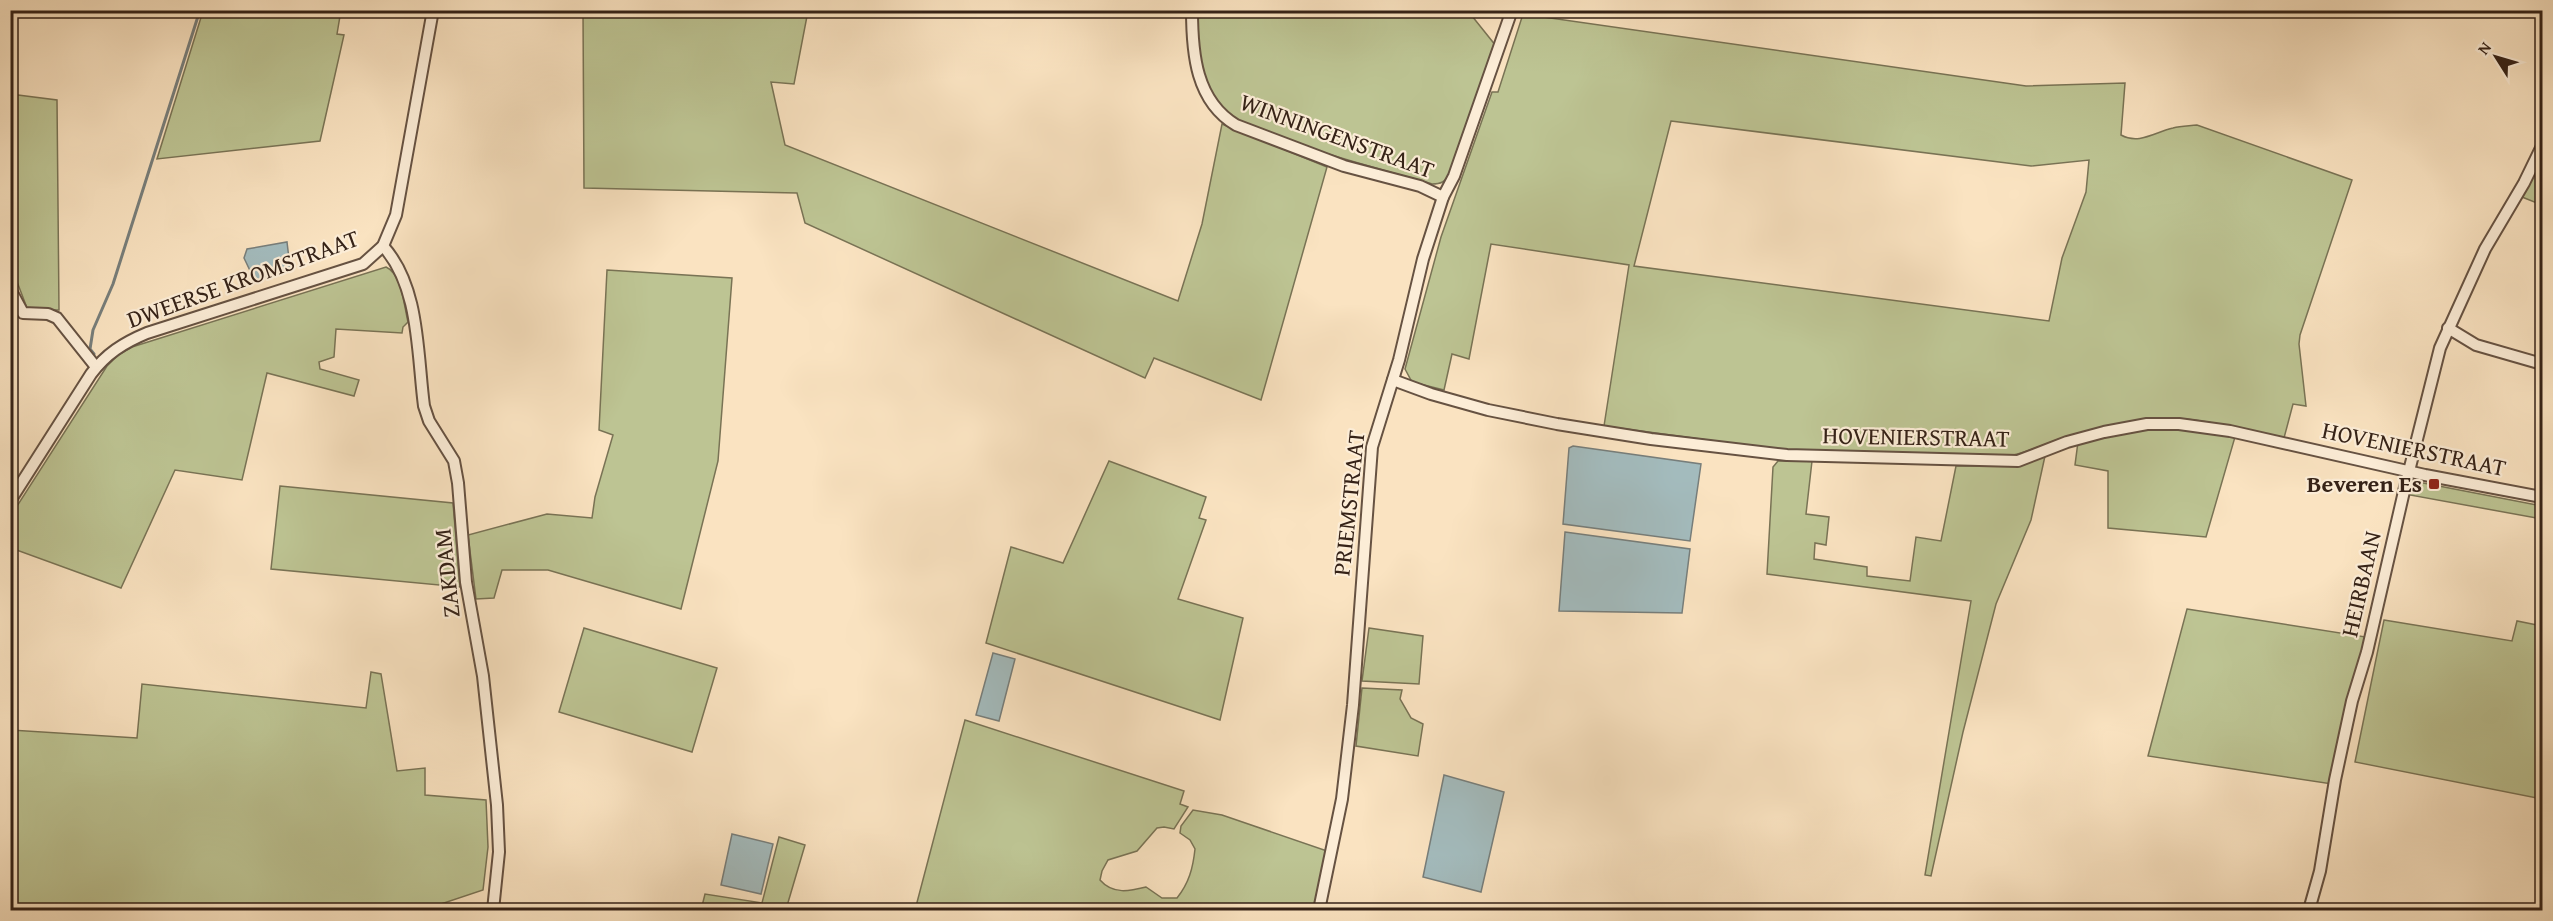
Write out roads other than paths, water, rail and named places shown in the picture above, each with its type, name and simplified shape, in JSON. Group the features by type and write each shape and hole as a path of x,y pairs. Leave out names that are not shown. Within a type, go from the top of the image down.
{"street":[{"name":"DWEERSE KROMSTRAAT","path":"10,501 96,367 123,344 147,333 351,268 374,256 383,246 396,215 433,10"},
{"name":"WINNINGENSTRAAT","path":"1192,10 1192,40 1199,76 1204,92 1223,117 1236,125 1344,166 1420,186 1443,197"},
{"name":"PRIEMSTRAAT","path":"1319,910 1337,826 1348,747 1372,447 1393,380 1416,283 1443,197 1454,176 1512,10"},
{"name":"HEIRBAAN","path":"2308,910 2320,871 2335,780 2352,701 2370,640 2432,378 2448,328 2485,249 2524,183 2542,146"},
{"name":"ZAKDAM","path":"383,246 396,260 408,289 423,406 429,421 454,460 458,483 466,582 483,676 497,805 499,852 493,910"},
{"path":"10,289 23,313 48,314 57,318 96,367"},
{"path":"2448,328 2476,345 2542,364"},
{"name":"HOVENIERSTRAAT","path":"1393,380 1431,394 1534,419 1651,439 1768,454 2018,461 2067,442 2104,432 2147,424 2179,424 2230,431 2542,497"}],"water":[{"path":"287,242 290,267 288,270 255,281 244,258 247,249"},
{"path":"1573,446 1701,464 1690,541 1563,524 1569,448"},
{"path":"1565,532 1690,549 1682,613 1559,611"},
{"path":"993,653 1015,659 999,721 976,715"},
{"path":"1444,775 1504,792 1481,892 1423,877"},
{"path":"732,834 773,844 761,894 721,885"}],"waterway":[{"path":"94,354 90,349 93,330 113,284 200,10"}],"place":[{"name":"Beveren Es","path":"2434,484"}]}
